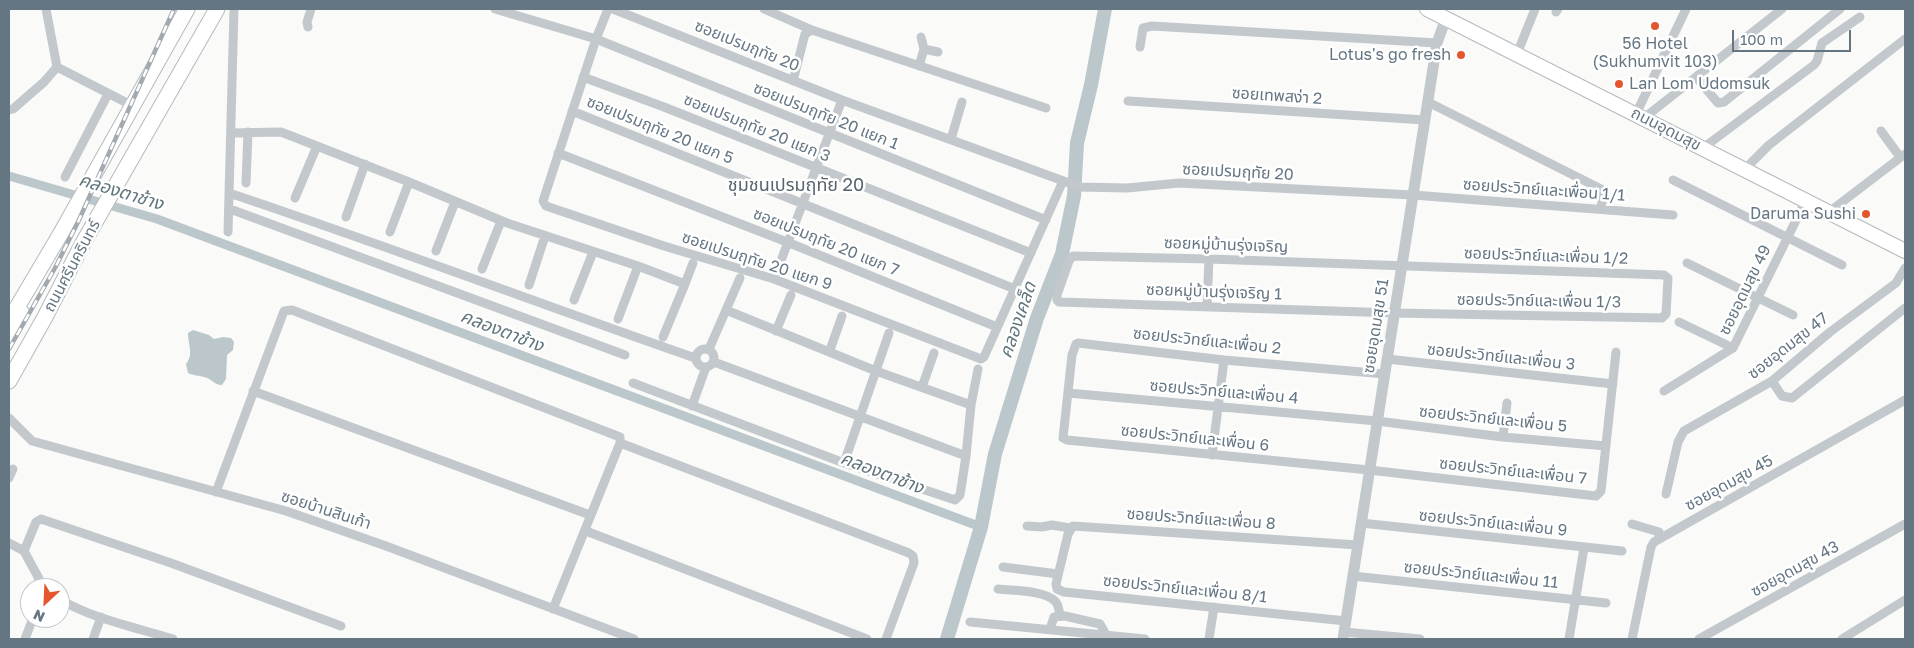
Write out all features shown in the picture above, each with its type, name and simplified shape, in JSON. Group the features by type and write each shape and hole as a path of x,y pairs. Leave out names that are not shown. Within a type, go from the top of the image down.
{"main road":[{"name":"ถนนศรีนครินทร์","path":"9,321 62,233 187,9"},
{"name":"ถนนอุดมสุข","path":"1427,9 1905,250"},
{"name":"ถนนศรีนครินทร์","path":"9,381 83,244 213,13"},
{"path":"9,335 38,283 62,233"},
{"path":"9,367 83,244"}],"street":[{"path":"46,9 57,68"},
{"path":"228,232 234,9"},
{"path":"308,27 307,22 311,9"},
{"name":"ซอยเปรมฤทัย 20 แยก 1","path":"495,9 596,39 1046,220"},
{"path":"558,153 605,12 608,9"},
{"name":"ซอยเปรมฤทัย 20","path":"613,9 842,100 1072,185 1128,188 1178,183 1413,195"},
{"path":"764,9 812,30 1046,108"},
{"path":"1517,54 1535,9"},
{"path":"1640,116 1686,9"},
{"path":"1640,116 1696,77 1782,9"},
{"path":"1696,77 1718,103 1722,103 1840,9"},
{"path":"1703,148 1814,65 1822,43 1860,17"},
{"name":"ซอยอุดมสุข 51","path":"1344,630 1437,43 1446,18"},
{"path":"1140,47 1143,28 1152,26 1437,43"},
{"path":"793,81 805,34 812,30"},
{"path":"920,66 924,49 921,38"},
{"path":"1745,169 1769,145 1905,38"},
{"path":"924,49 938,52"},
{"path":"57,68 133,106"},
{"path":"9,110 13,109 44,82 57,68"},
{"name":"ซอยเปรมฤทัย 20 แยก 3","path":"583,77 664,107 1031,253"},
{"path":"65,176 108,94"},
{"path":"774,279 842,100"},
{"name":"ซอยเทพสง่า 2","path":"1128,101 1425,120"},
{"path":"951,139 962,102"},
{"path":"1428,102 1601,189 1604,196 1600,209"},
{"name":"ซอยเปรมฤทัย 20 แยก 5","path":"572,111 1015,289"},
{"path":"1829,212 1903,155 1881,131"},
{"path":"246,182 248,132"},
{"path":"231,133 281,132 410,182 501,221 638,266 685,284"},
{"path":"295,198 317,146"},
{"name":"ซอยเปรมฤทัย 20 แยก 9","path":"558,153 543,201 546,206 664,246 774,279 979,359 984,357 998,327"},
{"name":"ซอยเปรมฤทัย 20 แยก 7","path":"558,153 998,327"},
{"path":"346,217 365,164"},
{"path":"1673,180 1842,265"},
{"path":"390,232 410,182"},
{"path":"998,327 1046,220 1072,185"},
{"path":"229,193 344,231 485,284 695,358 699,365 706,367"},
{"name":"ซอยประวิทย์และเพื่อน 1/1","path":"1413,195 1673,215"},
{"name":"ซอยอุดมสุข 49","path":"1664,391 1733,348 1806,200"},
{"path":"436,251 455,202"},
{"path":"230,209 625,355"},
{"path":"482,269 501,221"},
{"path":"529,285 545,236"},
{"path":"574,300 592,252"},
{"name":"ซอยหมู่บ้านรุ่งเจริญ","path":"1063,278 1069,261 1073,256 1402,266"},
{"path":"1207,306 1209,259"},
{"path":"663,337 693,263"},
{"path":"1687,263 1793,316"},
{"path":"618,319 638,266"},
{"name":"ซอยประวิทย์และเพื่อน 1/2","path":"1402,266 1664,275 1668,278 1669,283 1667,298"},
{"name":"ซอยอุดมสุข 47","path":"1666,494 1678,442 1684,431 1772,381 1830,332 1896,283 1905,268"},
{"path":"709,349 740,278"},
{"name":"ซอยหมู่บ้านรุ่งเจริญ 1","path":"1063,278 1057,298 1062,303 1394,313"},
{"path":"776,331 791,295"},
{"name":"ซอยประวิทย์และเพื่อน 1/3","path":"1394,313 1662,318 1666,314 1667,298"},
{"path":"1772,381 1782,396 1792,398 1905,308"},
{"path":"216,492 284,311 288,309 620,437 620,443 590,515 586,531 553,609"},
{"path":"726,310 876,370 971,405"},
{"path":"830,350 842,316"},
{"path":"1679,322 1733,348"},
{"path":"844,463 889,333"},
{"name":"ซอยประวิทย์และเพื่อน 2","path":"1068,394 1072,355 1078,343 1224,360 1385,374"},
{"path":"695,358 699,350 709,349"},
{"path":"709,349 715,357 714,362"},
{"path":"922,387 934,352"},
{"name":"ซอยประวิทย์และเพื่อน 7","path":"1369,470 1596,496 1600,491 1616,352"},
{"name":"ซอยประวิทย์และเพื่อน 3","path":"1387,359 1613,384"},
{"path":"1212,455 1224,360"},
{"path":"692,406 706,367 714,362"},
{"path":"714,362 966,456"},
{"path":"633,383 844,463 955,500 960,495 971,405 978,369"},
{"path":"253,391 590,515"},
{"name":"ซอยประวิทย์และเพื่อน 4","path":"1068,394 1377,421"},
{"name":"ซอยประวิทย์และเพื่อน 6","path":"1068,394 1063,431 1064,440 1369,470"},
{"name":"ซอยอุดมสุข 45","path":"1659,535 1710,512 1905,400"},
{"path":"1503,437 1507,403"},
{"name":"ซอยบ้านสินเก้า","path":"9,418 32,441 286,511 386,546 634,639"},
{"name":"ซอยประวิทย์และเพื่อน 5","path":"1377,421 1503,437 1606,446"},
{"path":"620,443 909,553 913,556 914,563 886,639"},
{"path":"22,550 36,522 41,519 180,566 341,626"},
{"name":"ซอยประวิทย์และเพื่อน 9","path":"1361,523 1622,551"},
{"path":"1632,524 1659,535 1651,547 1632,639"},
{"name":"ซอยอุดมสุข 43","path":"1699,639 1905,524"},
{"name":"ซอยประวิทย์และเพื่อน 8","path":"1027,526 1042,527 1052,525 1070,528 1073,526 1134,529 1358,545"},
{"path":"1003,567 1058,574 1070,528"},
{"path":"586,531 868,639"},
{"path":"9,543 22,550 38,578"},
{"path":"1569,639 1584,548"},
{"name":"ซอยประวิทย์และเพื่อน 8/1","path":"1058,574 1057,589 1064,592 1214,607 1344,630 1420,639"},
{"name":"ซอยประวิทย์และเพื่อน 11","path":"1353,576 1606,603"},
{"path":"998,589 1040,594 1051,598 1057,602 1060,616"},
{"path":"1842,639 1905,600"},
{"path":"70,605 172,639"},
{"path":"1209,639 1214,607"},
{"path":"1050,629 1054,617 1060,616 1100,624 1106,635"},
{"path":"93,639 101,617"},
{"path":"970,622 1145,639"}],"shaded area":[{"path":"193,330 209,335 214,339 231,338 234,342 233,350 227,355 226,379 222,385 188,373 186,364 190,353 188,333"}],"waterway":[{"name":"คลองเคล็ด","path":"947,639 981,527 995,454 1037,318 1062,254 1074,196 1077,143 1091,85 1105,9"},
{"name":"คลองตาช้าง","path":"9,176 157,219 981,527"}],"railway":[{"path":"9,349 55,268 78,222 174,9"}],"place":[{"name":"56 Hotel (Sukhumvit 103)","path":"1655,26"},
{"name":"Lotus's go fresh","path":"1461,55"},
{"name":"Lan Lom Udomsuk","path":"1619,84"},
{"name":"Daruma Sushi","path":"1866,214"}],"district":[{"name":"ชุมชนเปรมฤทัย 20","path":"796,185"}]}
